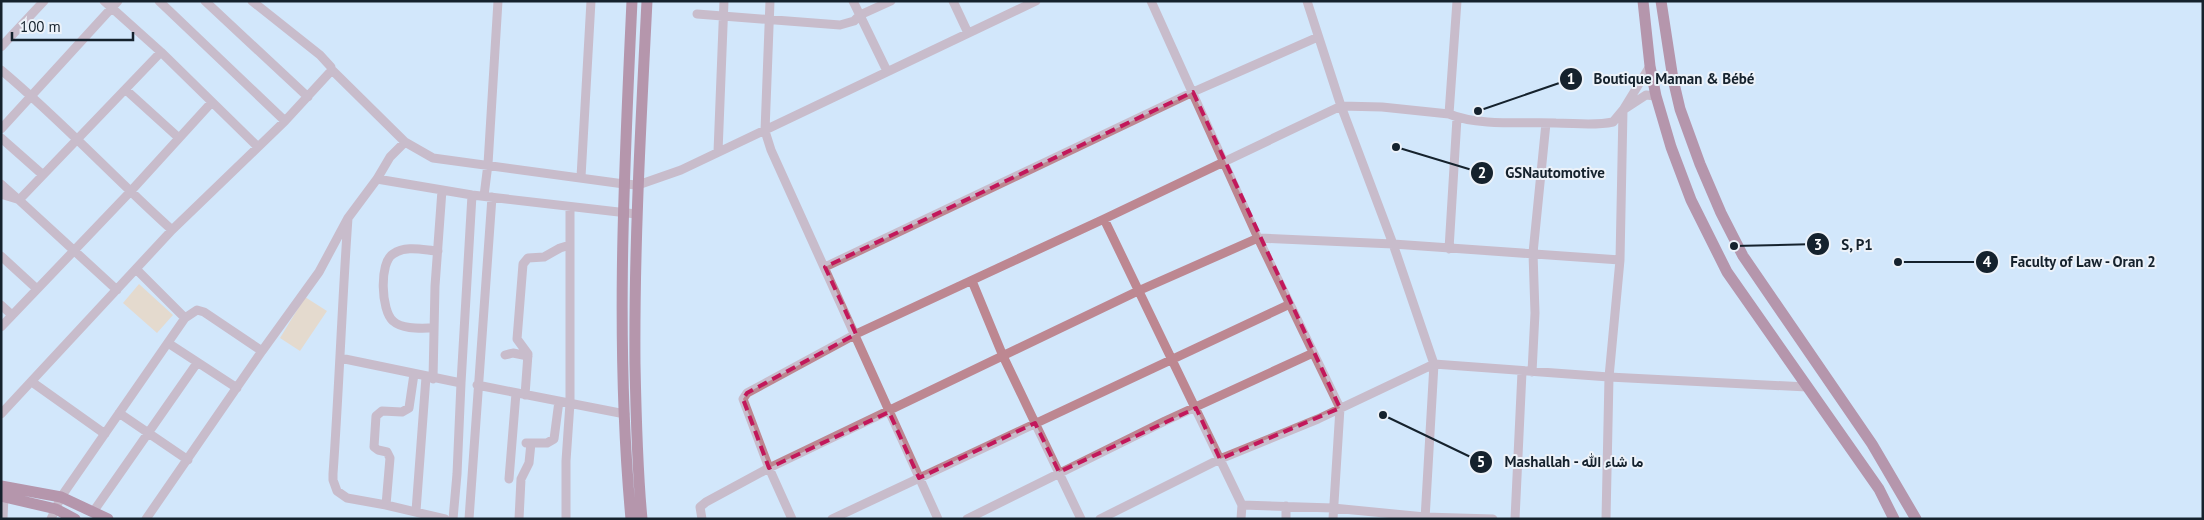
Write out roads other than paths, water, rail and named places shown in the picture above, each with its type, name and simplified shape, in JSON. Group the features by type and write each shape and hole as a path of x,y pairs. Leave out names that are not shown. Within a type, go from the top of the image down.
{"main road":[{"path":"631,519 624,414 622,302 623,213 632,1"},
{"path":"642,519 638,480 636,410 636,214 647,1"},
{"path":"1643,1 1650,66 1656,96 1671,147 1691,200 1723,264 1806,387 1879,489 1894,519"},
{"path":"1661,1 1673,79 1680,109 1700,164 1721,213 1743,256 1872,444 1916,519"},
{"path":"2,493 61,497 108,519"},
{"path":"2,493 53,514 75,519"}],"street":[{"path":"1,47 44,1"},
{"path":"104,1 114,5 258,148"},
{"path":"159,1 285,122"},
{"path":"205,1 308,97"},
{"path":"252,1 320,55 331,69 404,142 432,158 638,185 681,170 1036,1"},
{"path":"469,519 498,1"},
{"path":"581,177 591,1"},
{"path":"718,152 724,1"},
{"path":"770,1 765,130 785,183 856,334 938,519"},
{"path":"853,1 887,71"},
{"path":"696,14 840,25 854,21 860,15 891,1"},
{"path":"953,1 968,33"},
{"path":"1151,1 1258,238 1340,408 1332,519"},
{"path":"1307,1 1341,106 1393,244 1434,364 1425,518"},
{"path":"1449,250 1457,1"},
{"path":"1,129 114,5"},
{"path":"825,266 1193,92 1318,37"},
{"path":"19,200 77,137 126,90 161,52"},
{"path":"792,519 769,468 744,404 745,396 856,334 1341,106 1504,122 1604,124 1613,122 1623,110 1650,66"},
{"path":"1,414 137,270 172,230 285,122 328,75 331,69"},
{"path":"1,70 33,96 77,137 130,192 172,230"},
{"path":"126,90 179,138"},
{"path":"1623,110 1646,95 1656,96"},
{"path":"1,327 130,192 212,102"},
{"path":"1606,519 1609,377 1620,260 1623,110"},
{"path":"1515,519 1527,372 1535,313 1533,253 1546,123"},
{"path":"1,138 43,175"},
{"path":"146,519 319,272 348,218 377,178 390,156 404,142"},
{"path":"377,178 472,195 636,214"},
{"path":"1,184 117,290"},
{"path":"416,511 434,328 442,190"},
{"path":"1,194 19,200"},
{"path":"453,519 472,195"},
{"path":"566,519 566,461 570,402 570,207"},
{"path":"348,218 341,318 334,486 337,491 347,498 416,511 445,519"},
{"path":"1104,219 1153,319 1170,360 1196,408 1242,505 1241,519"},
{"path":"702,519 700,507 706,502 769,468 1138,291 1258,238 1393,244 1449,250 1533,253 1620,260"},
{"path":"508,479 528,356 527,350 520,345 517,339 522,264 528,258 544,257 555,250 570,245"},
{"path":"434,328 405,326 394,323 386,314 383,299 386,262 390,255 405,248 438,251"},
{"path":"1,256 37,289"},
{"path":"137,270 185,318"},
{"path":"972,281 1003,356 1081,519"},
{"path":"832,519 1290,304"},
{"path":"1,305 12,315"},
{"path":"53,514 61,497 185,318 197,310 204,312 262,351"},
{"path":"168,343 237,388"},
{"path":"505,355 513,353 528,356"},
{"path":"967,519 1059,472 1313,354"},
{"path":"340,358 429,378 461,383"},
{"path":"93,512 197,363"},
{"path":"1100,519 1220,459 1340,408 1434,364 1527,372 1806,387"},
{"path":"386,505 390,458 387,452 374,447 376,416 380,412 402,412 409,408 414,374"},
{"path":"32,382 104,434"},
{"path":"477,385 624,414"},
{"path":"519,519 521,479 529,463 528,443 547,443 554,439 559,401"},
{"path":"119,414 188,460"},
{"path":"2,493 3,519"},
{"path":"1242,505 1333,508 1425,518 1493,519"},
{"path":"1286,506 1286,519"}],"place":[{"name":"Boutique Maman & Bébé","path":"1478,111"},
{"name":"GSNautomotive","path":"1396,147"},
{"name":"S, P1","path":"1734,246"},
{"name":"Faculty of Law - Oran 2","path":"1898,262"},
{"name":"Mashallah - ما شاء الله","path":"1383,415"}]}
